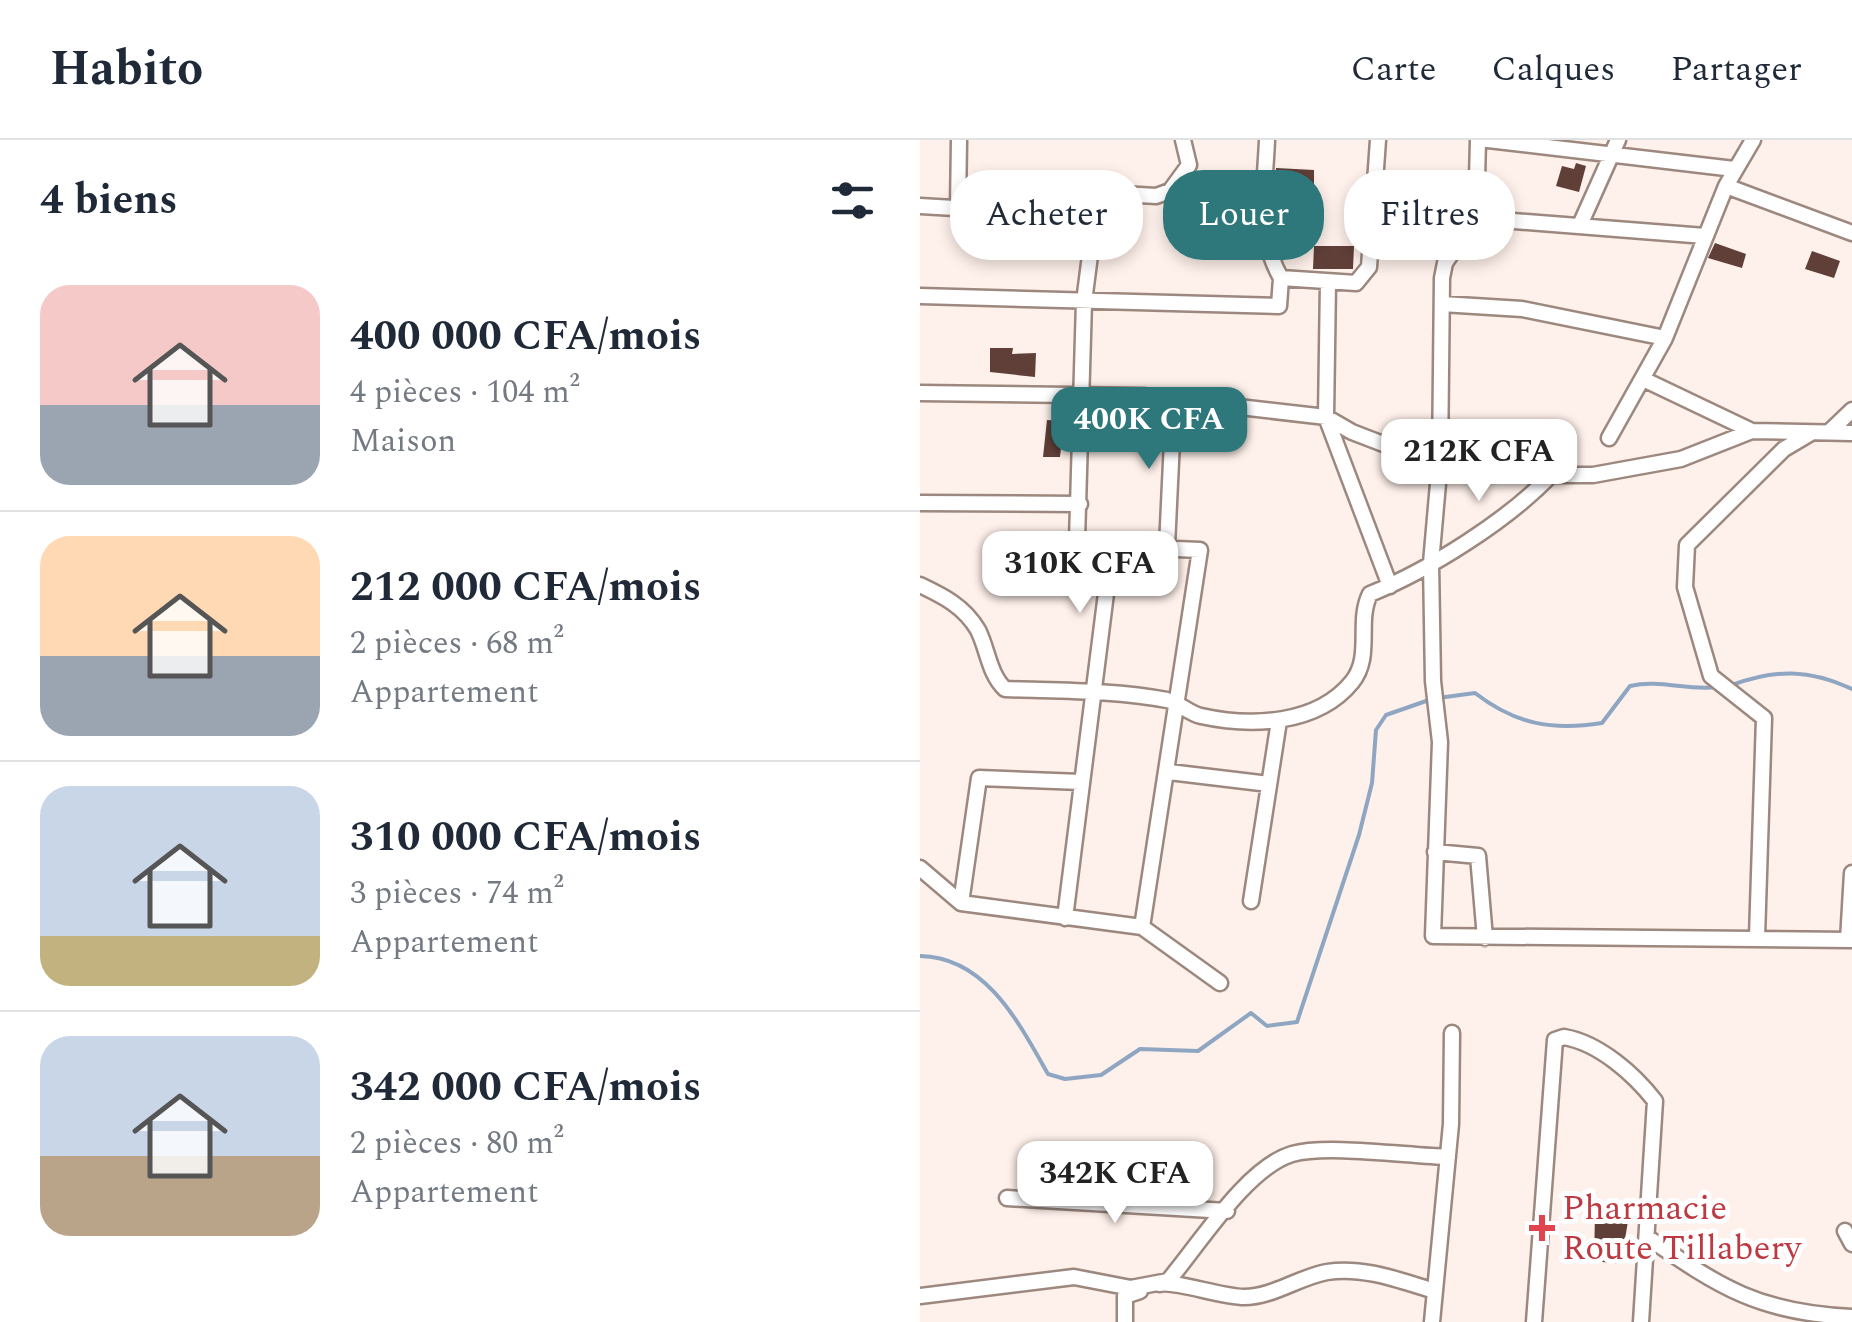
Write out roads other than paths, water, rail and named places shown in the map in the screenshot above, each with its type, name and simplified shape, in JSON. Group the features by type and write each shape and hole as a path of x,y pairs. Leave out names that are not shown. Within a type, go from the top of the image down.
{"street":[{"path":"958,140 958,170"},
{"path":"1143,195 1170,191 1189,165 1183,140"},
{"path":"920,296 1279,306 1281,278 1268,255 1264,230 1267,140"},
{"path":"1281,278 1356,283 1369,267 1378,140"},
{"path":"1477,170 1478,140"},
{"path":"1488,140 1615,147 1734,169"},
{"path":"1609,438 1664,338 1726,186 1753,140"},
{"path":"1580,225 1615,147"},
{"path":"1726,186 1852,232"},
{"path":"920,206 950,208"},
{"path":"1515,221 1705,236"},
{"path":"1089,260 1081,394 1081,545 1200,550 1169,772 1142,927"},
{"path":"1448,260 1442,304 1440,462 1430,563 1433,681 1440,742 1433,936 1850,940 1852,873"},
{"path":"1328,282 1326,416 1390,586"},
{"path":"1442,304 1522,309 1664,338"},
{"path":"1643,379 1752,431"},
{"path":"920,393 1174,399 1326,416 1352,432 1440,462 1551,476 1593,474 1681,459 1752,431 1852,434"},
{"path":"1167,546 1174,399"},
{"path":"1757,937 1764,718 1712,676 1685,588 1687,544 1784,449 1821,432 1852,410"},
{"path":"920,585 956,602 977,629 997,682 1006,689 1092,691 1179,704 1202,716 1279,721 1311,710 1350,684 1363,664 1365,604 1370,594 1430,563 1532,496 1551,476"},
{"path":"920,503 1080,504"},
{"path":"1064,918 1112,546"},
{"path":"1251,900 1279,721"},
{"path":"1169,772 1268,784"},
{"path":"961,904 979,778 1081,782"},
{"path":"1436,852 1478,856 1485,938"},
{"path":"920,868 961,904 1142,927 1220,983"},
{"path":"1432,1322 1448,1157 1452,1033"},
{"path":"1534,1322 1558,1037 1592,1047 1642,1085 1655,1101 1641,1322"},
{"path":"1124,1322 1125,1296 1168,1282 1266,1167 1295,1153 1448,1157"},
{"path":"1006,1198 1227,1211"},
{"path":"1647,1237 1715,1284 1794,1314 1852,1317"},
{"path":"920,1296 1074,1277 1131,1288 1168,1282 1210,1296 1249,1298 1325,1272 1357,1272 1435,1291"}],"waterway":[{"path":"1732,685 1763,676 1792,674 1821,678 1852,689"},
{"path":"1438,698 1475,693 1520,718 1567,726 1602,723 1630,686 1718,687"},
{"path":"920,956 943,959 982,980 1012,1015 1048,1074 1065,1079 1101,1075 1140,1049 1198,1051 1251,1013 1267,1026 1297,1022 1359,835 1372,783 1376,730 1386,715 1429,700"}],"place":[{"name":"Pharmacie Route Tillabery","path":"1542,1228"}]}
